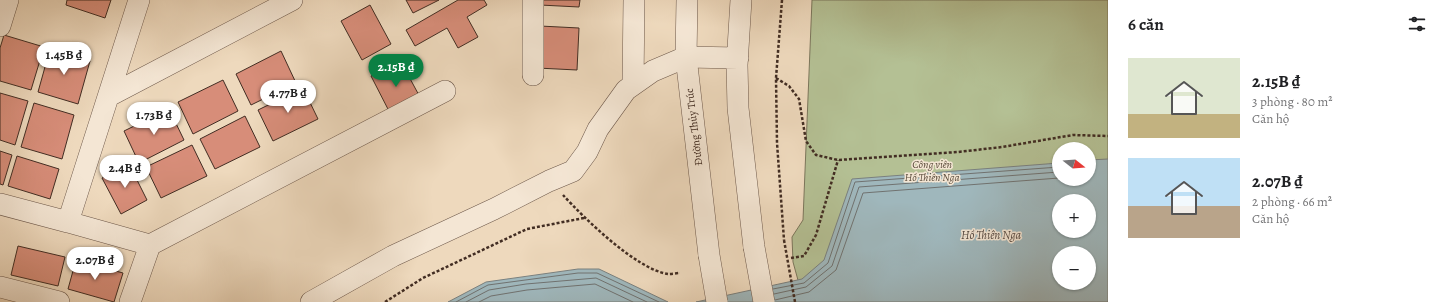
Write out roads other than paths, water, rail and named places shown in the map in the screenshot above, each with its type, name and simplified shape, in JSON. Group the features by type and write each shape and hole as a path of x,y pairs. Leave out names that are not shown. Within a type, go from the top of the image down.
{"street":[{"path":"68,222 140,0"},
{"path":"109,96 292,0"},
{"path":"533,0 533,75"},
{"path":"633,85 634,0"},
{"name":"Đường Thủy Trúc","path":"687,0 686,57 709,254 717,302"},
{"path":"741,0 738,58 738,108 754,247 764,302"},
{"path":"311,302 393,256 494,209 549,181 573,171 587,152 598,129 626,90 653,71 686,57 738,58"},
{"path":"130,302 150,245 445,91"},
{"path":"0,204 150,245"},
{"path":"0,287 59,302"}],"water":[{"name":"Hồ Thiên Nga","path":"1108,159 1108,302 696,302 802,279 824,260 852,179 1052,164 1052,186 1096,186 1096,160"},
{"path":"578,269 599,269 668,302 448,302 486,282"}],"park label":[{"name":"Công viên Hồ Thiên Nga","path":"932,170"}]}
